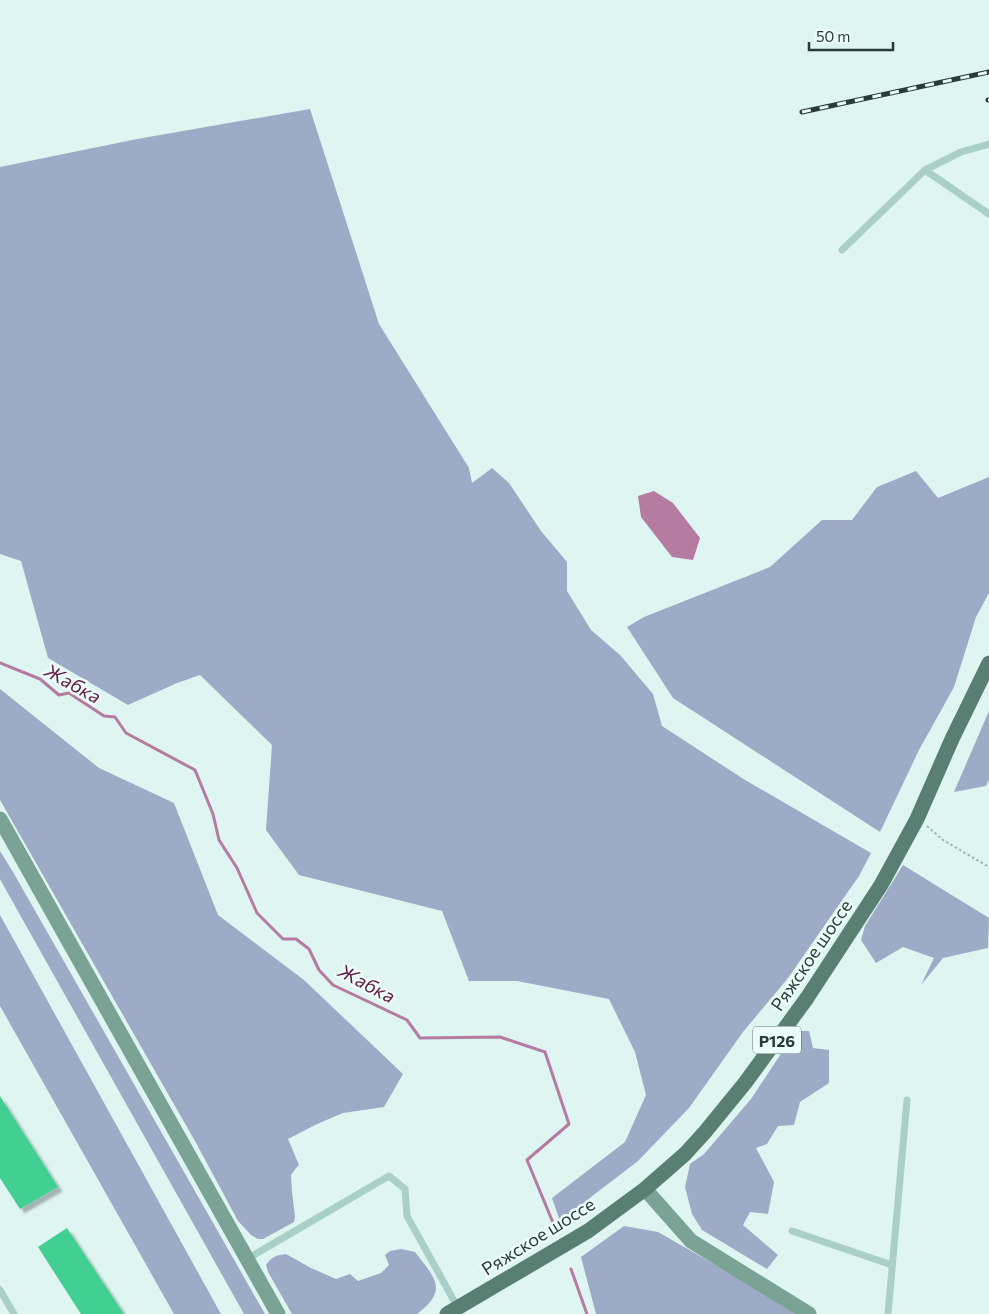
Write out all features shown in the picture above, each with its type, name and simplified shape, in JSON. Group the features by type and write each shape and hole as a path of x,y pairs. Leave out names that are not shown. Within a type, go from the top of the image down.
{"main road":[{"name":"Ряжское шоссе","path":"452,1311 588,1230 645,1189 685,1154 705,1132 745,1083 807,998 880,885 917,819 952,739 989,663"}],"street":[{"path":"0,819 278,1314"},
{"path":"645,1189 691,1240 809,1314"}],"lane":[{"path":"842,250 925,170 961,152 989,144"},
{"path":"925,170 989,214"},
{"path":"888,1314 907,1100"},
{"path":"247,1259 389,1176 405,1189 407,1216 452,1311"},
{"path":"792,1231 892,1265"},
{"path":"0,1290 14,1314"}],"path":[{"path":"917,819 943,840 989,867"}],"shaded area":[{"path":"310,109 379,324 469,468 472,483 492,468 509,483 541,531 567,562 567,591 591,630 620,655 653,694 662,726 745,780 871,853 859,876 788,978 743,1032 689,1108 638,1161 591,1197 561,1224 552,1198 625,1142 646,1095 635,1052 609,999 517,981 469,981 442,911 299,875 266,830 272,745 200,675 128,705 48,658 21,561 0,554 0,167 137,139"},
{"path":"916,471 938,498 989,477 989,593 976,617 954,687 919,750 880,832 673,698 627,627 644,617 770,567 822,520 852,520 877,487"},
{"path":"654,491 673,503 700,538 693,560 672,557 641,517 638,496"},
{"path":"0,689 99,768 174,803 218,915 304,980 403,1074 384,1107 343,1113 288,1139 299,1165 291,1175 294,1222 263,1239 258,1239 251,1235 238,1221 195,1141 0,800"},
{"path":"989,711 989,780 986,786 954,792"},
{"path":"0,851 265,1314 244,1314 1,881"},
{"path":"903,865 989,918 988,948 943,958 921,985 934,958 903,947 876,963 861,940 865,926"},
{"path":"0,915 221,1314 174,1314 0,1006"},
{"path":"796,1031 809,1031 813,1048 829,1050 829,1083 800,1102 794,1125 778,1126 767,1144 756,1148 774,1182 768,1214 750,1212 743,1225 778,1255 767,1269 702,1230 692,1214 685,1187 690,1164 704,1154 751,1099"},
{"path":"624,1226 658,1232 742,1280 795,1314 596,1314 581,1257"},
{"path":"401,1249 415,1252 428,1269 436,1284 433,1298 417,1314 292,1314 268,1272 266,1265 274,1257 286,1254 336,1279 350,1274 358,1281 381,1273 389,1265 385,1255 390,1251"}],"building":[{"path":"0,1096 58,1187 20,1209 0,1178"},
{"path":"67,1228 124,1314 81,1314 38,1247"}],"waterway":[{"name":"Жабка","path":"0,663 40,679 59,695 69,693 104,716 115,717 126,733 195,770 213,814 219,840 237,868 257,913 283,939 296,939 309,949 319,970 333,985 407,1020 420,1038 500,1037 545,1052 569,1124 527,1160 554,1225"},
{"name":"Жабка","path":"571,1269 587,1314"}],"railway":[{"path":"802,112 989,72"}]}
